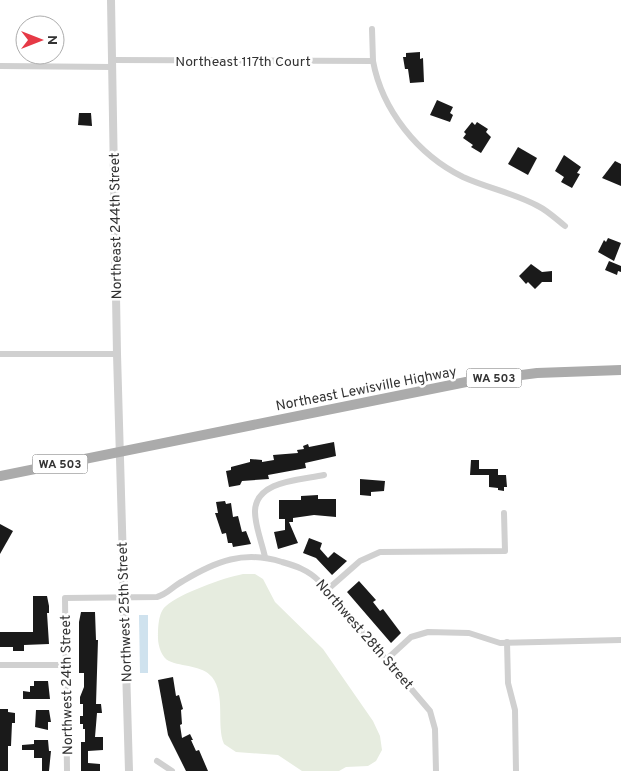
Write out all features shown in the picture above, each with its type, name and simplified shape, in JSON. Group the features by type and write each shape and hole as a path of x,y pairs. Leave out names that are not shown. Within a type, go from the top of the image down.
{"main road":[{"name":"Northeast Lewisville Highway","path":"120,453 489,378 562,371 621,370"},
{"name":"WA 503","path":"0,476 120,453"}],"street":[{"name":"Northeast 244th Street","path":"111,0 120,453"},
{"path":"372,29 373,61 380,81 398,120 412,138 429,155 464,177 536,205 565,226"},
{"name":"Northeast 117th Court","path":"0,66 373,61"},
{"path":"0,354 117,354"},
{"name":"Northwest 25th Street","path":"120,453 129,771"},
{"path":"265,557 255,513 258,499 265,491 274,486 324,475"},
{"path":"327,590 360,561 380,552 505,551 504,513"},
{"name":"Northwest 28th Street","path":"65,598 162,595 186,579 231,559 248,556 265,557 310,572 426,705 432,716 435,729 436,771"},
{"name":"Northwest 24th Street","path":"65,598 67,771"},
{"path":"387,659 411,637 428,632 457,632 490,641 507,642 621,640"},
{"path":"507,642 508,683 515,710 516,771"},
{"path":"0,665 65,665"},
{"path":"156,761 172,771"}],"shaded area":[{"path":"243,574 255,574 263,579 275,602 323,649 373,721 380,736 382,750 376,761 368,766 346,767 339,771 302,771 278,755 236,752 224,744 219,692 216,684 212,677 203,670 174,663 164,657 159,645 158,626 161,612 173,601 203,587"}],"water":[{"path":"139,615 148,615 148,673 140,673"}],"building":[{"path":"420,52 420,59 423,58 424,82 410,83 408,69 405,69 403,57 406,57 406,53"},
{"path":"437,100 453,107 450,113 453,115 450,122 430,115"},
{"path":"79,113 91,113 92,126 78,125"},
{"path":"472,122 475,125 477,122 488,129 486,132 491,137 481,153 471,147 473,145 463,138 466,134 464,132"},
{"path":"518,147 537,158 528,175 508,164"},
{"path":"564,155 581,167 577,173 580,174 572,188 561,182 564,177 555,171"},
{"path":"615,161 621,164 621,186 602,178"},
{"path":"608,238 621,243 614,261 598,252 604,240 606,242"},
{"path":"609,261 621,266 621,272 618,271 617,275 605,270"},
{"path":"531,264 542,272 552,271 552,282 542,282 535,289 528,282 526,284 519,276"},
{"path":"334,442 336,456 305,463 306,468 268,475 269,479 242,481 240,485 229,487 226,471 231,470 231,467 250,462 250,459 262,460 262,462 274,460 273,455 298,453 297,450 304,449 303,446 308,444 309,447"},
{"path":"471,460 479,460 479,469 498,469 498,475 506,475 507,487 504,487 504,491 489,487 489,475 470,475"},
{"path":"360,479 385,481 384,491 371,492 371,496 360,495"},
{"path":"318,495 318,499 336,499 336,517 314,515 293,518 293,522 289,522 298,543 278,549 274,532 285,530 285,519 279,519 279,500 301,500 301,496"},
{"path":"225,501 226,504 231,503 233,517 238,516 242,532 246,531 251,544 233,547 232,543 228,543 226,533 222,534 215,513 218,513 216,502"},
{"path":"0,524 13,531 0,554"},
{"path":"309,538 322,543 320,549 328,558 334,552 347,561 332,575 316,558 303,553"},
{"path":"359,581 376,600 373,602 380,611 383,609 401,633 391,643 347,592"},
{"path":"33,596 47,596 49,606 49,613 47,613 49,644 24,645 24,651 13,651 13,647 0,647 0,632 33,632"},
{"path":"81,612 95,612 96,640 98,640 96,704 101,704 102,713 97,713 95,737 103,737 103,750 88,751 88,763 100,764 100,771 81,771 81,742 85,742 85,729 83,729 83,724 80,724 80,716 83,716 83,704 80,704 80,697 84,687 84,673 79,673 79,622"},
{"path":"173,677 176,696 179,695 183,709 181,710 182,724 180,725 182,738 190,734 196,751 199,750 208,771 186,771 168,735 158,680"},
{"path":"34,681 48,681 50,699 23,699 23,691 30,692 30,686 34,686"},
{"path":"0,709 8,709 8,712 15,713 15,723 12,723 11,746 8,746 8,771 0,771"},
{"path":"36,710 49,710 51,722 48,722 48,730 35,727"},
{"path":"34,740 48,740 49,751 51,751 49,771 42,771 42,758 34,758 34,750 22,750 22,745 34,744"}]}
